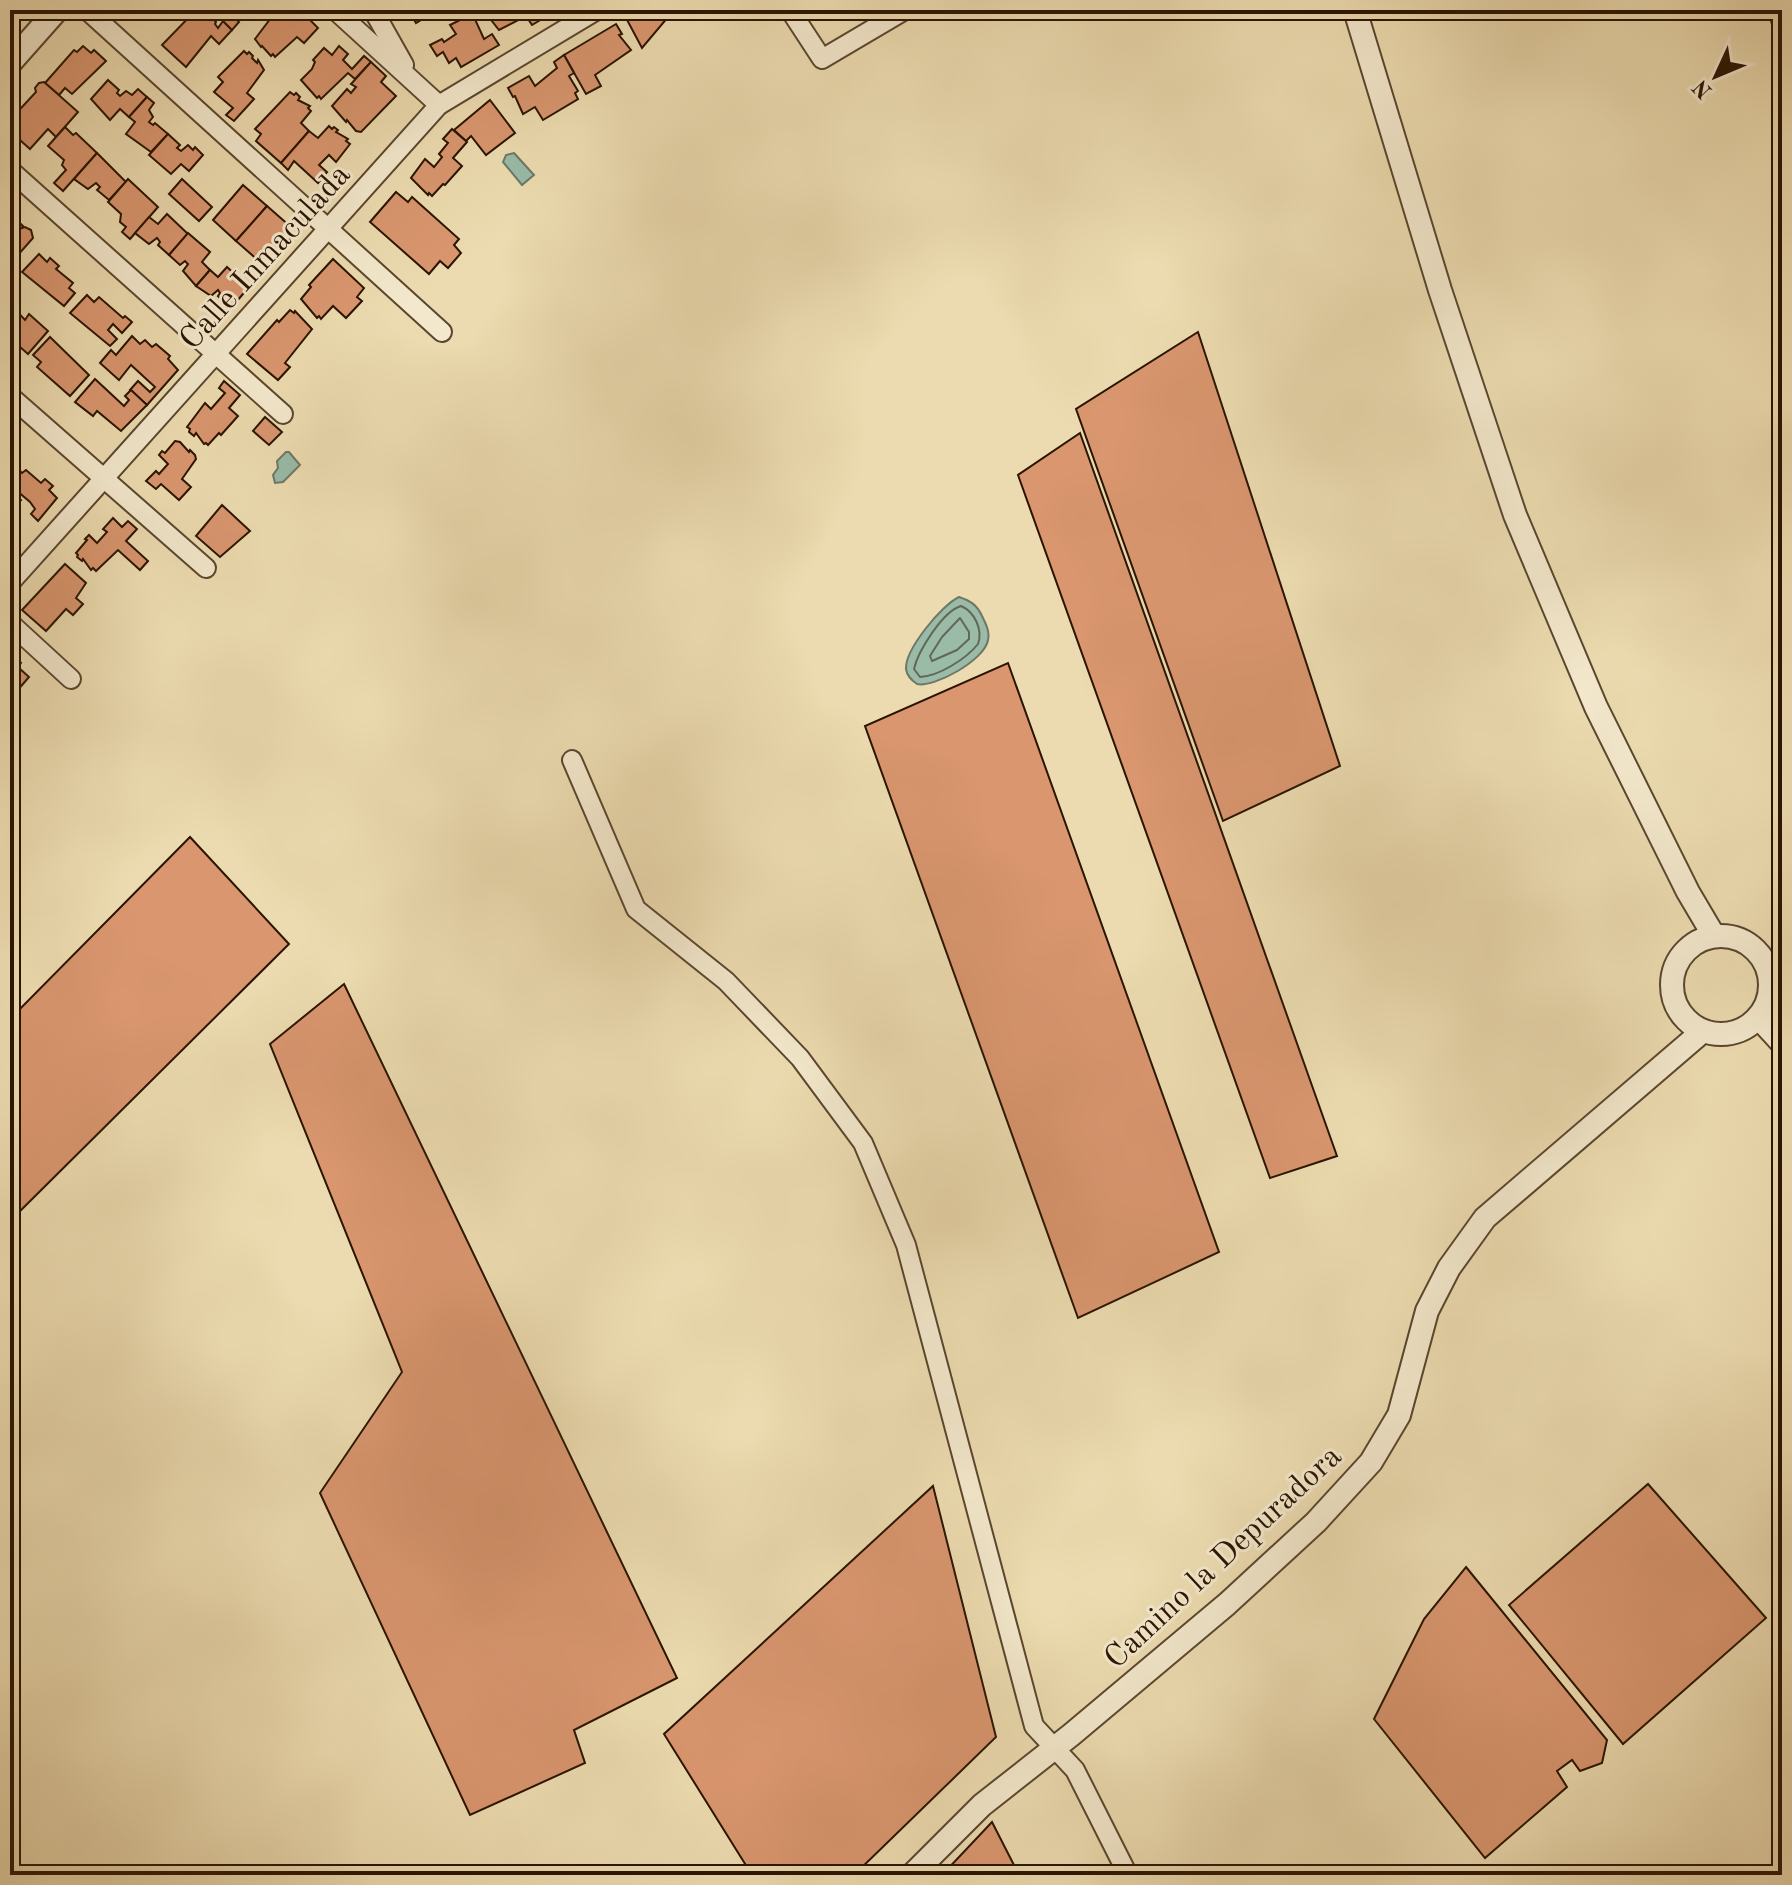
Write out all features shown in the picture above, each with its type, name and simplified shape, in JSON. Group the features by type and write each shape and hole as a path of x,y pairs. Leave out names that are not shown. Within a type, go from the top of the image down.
{"street":[{"path":"10,63 57,10"},
{"path":"87,10 442,332"},
{"path":"335,10 439,105"},
{"path":"373,10 412,78"},
{"path":"790,10 822,59 905,10"},
{"path":"1355,10 1440,290 1515,515 1596,707 1681,878 1714,936"},
{"name":"Calle Inmaculada","path":"10,583 439,105 585,13"},
{"path":"10,170 283,414"},
{"path":"10,396 206,568"},
{"path":"10,623 71,679"},
{"path":"572,760 636,909 726,981 800,1058 863,1143 906,1245 1034,1726 1075,1770 1128,1875"},
{"path":"1714,936 1734,937 1751,946 1776,975 1759,1018 1739,1032 1715,1034 1703,1031 1685,1019 1674,1001 1672,979 1679,959 1694,944 1714,936"},
{"path":"1759,1018 1782,1043"},
{"name":"Camino la Depuradora","path":"912,1875 982,1805 1227,1604 1316,1522 1371,1462 1399,1415 1427,1311 1449,1268 1485,1218 1703,1031"}],"water":[{"path":"514,153 534,175 522,185 503,162 506,155"},
{"path":"286,452 300,465 283,482 275,483 273,475 278,468 277,461"},
{"path":"959,597 973,604 980,612 988,634 985,648 958,671 935,682 917,684 906,669 911,650 934,618"}],"building":[{"path":"10,10 25,10 10,27"},
{"path":"136,10 152,10 145,18"},
{"path":"196,10 202,10 210,20 212,18 218,28 223,21 232,30 219,44 211,36 186,67 162,45"},
{"path":"219,10 233,10 230,13 239,22 232,30 223,21 229,15"},
{"path":"277,10 285,13 287,10 306,10 314,17 311,21 318,28 304,43 297,37 275,57 255,39"},
{"path":"418,10 437,10 416,23 411,14"},
{"path":"546,10 549,15 532,25 526,16 499,30 484,11"},
{"path":"640,10 674,10 642,48 626,18"},
{"path":"1769,10 1782,10 1782,75"},
{"path":"470,15 474,17 484,39 492,34 499,45 461,67 456,58 449,63 443,52 437,56 430,45 442,39 444,42 456,34 450,25"},
{"path":"616,24 622,34 619,35 631,50 595,75 601,86 586,94 564,55"},
{"path":"83,46 91,53 94,50 106,61 72,94 65,88 59,95 45,83 74,50 77,52"},
{"path":"339,46 348,54 343,60 352,69 364,56 371,62 355,79 348,73 321,99 319,96 317,98 301,80 312,69 313,60 324,48 332,55"},
{"path":"244,51 249,52 257,63 258,60 264,70 247,93 254,99 234,121 226,115 233,108 214,92 223,82 218,77"},
{"path":"564,55 574,73 569,76 578,91 575,93 578,99 543,120 535,107 523,114 508,88 529,76 535,86 557,68 554,62"},
{"path":"371,62 386,76 381,82 396,96 361,132 356,131 332,106 347,89 351,93 356,87 351,84"},
{"path":"108,80 119,90 117,93 120,96 126,91 132,95 138,89 147,97 129,117 120,109 110,120 91,99"},
{"path":"44,82 78,112 56,137 48,129 30,149 10,131 10,120 36,92 39,83"},
{"path":"290,92 296,93 300,97 298,100 310,106 311,111 301,123 309,131 281,163 256,141 261,134 255,129"},
{"path":"147,97 154,103 149,110 153,117 149,122 168,134 151,152 126,134 135,122 129,117"},
{"path":"490,100 515,133 486,155 471,136 466,141 454,130"},
{"path":"329,126 338,130 336,132 348,139 346,141 350,144 336,162 329,155 319,165 327,172 318,183 294,161 288,170 281,163 309,131 318,138"},
{"path":"65,127 97,153 63,191 54,183 66,170 62,165 64,160 48,146"},
{"path":"452,129 467,142 453,158 462,166 445,185 432,196 428,195 411,178 425,159 434,167 448,143 443,139"},
{"path":"168,134 180,145 177,148 181,151 188,145 203,155 189,171 181,164 171,174 149,155"},
{"path":"97,153 126,182 109,200 97,190 100,187 96,183 88,189 74,179"},
{"path":"128,179 158,207 130,239 122,232 126,227 120,222 121,214 108,202"},
{"path":"182,179 212,207 199,221 169,194"},
{"path":"243,185 267,206 236,241 213,220"},
{"path":"396,192 408,202 412,197 459,239 454,245 461,253 448,268 440,261 429,274 370,222"},
{"path":"267,206 291,227 260,262 236,241"},
{"path":"10,214 22,228 31,230 33,238 10,264"},
{"path":"167,214 188,234 169,255 158,245 160,242 157,238 149,244 135,233 149,217 158,224"},
{"path":"188,233 210,252 202,262 210,270 196,286 183,271 188,264 185,261 180,265 169,255"},
{"path":"39,254 47,262 50,258 59,266 56,269 73,283 69,288 75,293 64,306 22,272"},
{"path":"333,259 364,288 357,297 362,301 346,318 333,306 321,319 301,299 311,287 309,285"},
{"path":"227,267 249,287 231,308 218,296 218,290 211,296 196,286 210,270 218,277"},
{"path":"87,295 94,302 99,297 132,322 122,333 113,324 108,330 117,339 110,346 70,313"},
{"path":"10,304 25,320 29,314 48,331 28,354 19,346 14,350 10,347"},
{"path":"290,310 295,311 312,329 285,363 290,367 278,380 247,354"},
{"path":"1198,332 1340,766 1223,821 1076,409"},
{"path":"132,336 140,344 145,340 152,347 156,344 170,356 168,359 178,370 147,405 130,390 138,381 150,392 155,387 131,365 119,380 100,363 111,350 116,355"},
{"path":"50,337 89,375 70,396 37,367 41,362 33,355"},
{"path":"95,379 124,406 129,400 125,396 131,390 147,405 121,431 97,411 93,416 75,402"},
{"path":"224,381 240,395 229,408 238,416 221,435 219,433 208,445 204,444 187,427 205,403 211,409 225,393 219,388"},
{"path":"265,417 282,432 269,445 253,431"},
{"path":"1080,433 1337,1156 1270,1178 1018,475"},
{"path":"175,441 190,450 196,459 182,479 191,487 179,500 161,484 156,489 146,481 156,471 159,474 168,464 159,455 162,451 165,453"},
{"path":"16,467 22,473 26,470 41,483 45,479 53,486 49,490 57,498 38,521 31,514 35,509 30,502 10,485 10,473"},
{"path":"10,491 21,500 11,511 10,511"},
{"path":"222,505 250,531 220,557 196,536"},
{"path":"10,511 20,520 10,531"},
{"path":"113,518 122,527 128,521 137,529 126,541 148,561 140,570 118,550 96,571 77,557 76,553 85,539 89,535 97,543 107,532 103,529"},
{"path":"65,564 86,583 76,598 83,604 73,615 66,609 46,631 22,610"},
{"path":"10,653 21,663 18,667 29,677 10,699"},
{"path":"1008,663 1219,1252 1078,1318 865,726"},
{"path":"190,837 289,944 10,1221 10,1019"},
{"path":"344,984 677,1678 574,1730 585,1763 470,1815 320,1493 402,1372 270,1044"},
{"path":"1648,1484 1766,1618 1623,1744 1509,1605"},
{"path":"933,1486 996,1737 854,1875 752,1875 664,1734"},
{"path":"1466,1567 1607,1740 1602,1763 1580,1771 1572,1760 1557,1771 1567,1787 1485,1858 1374,1719 1424,1619"},
{"path":"992,1822 1019,1875 942,1875"}]}
